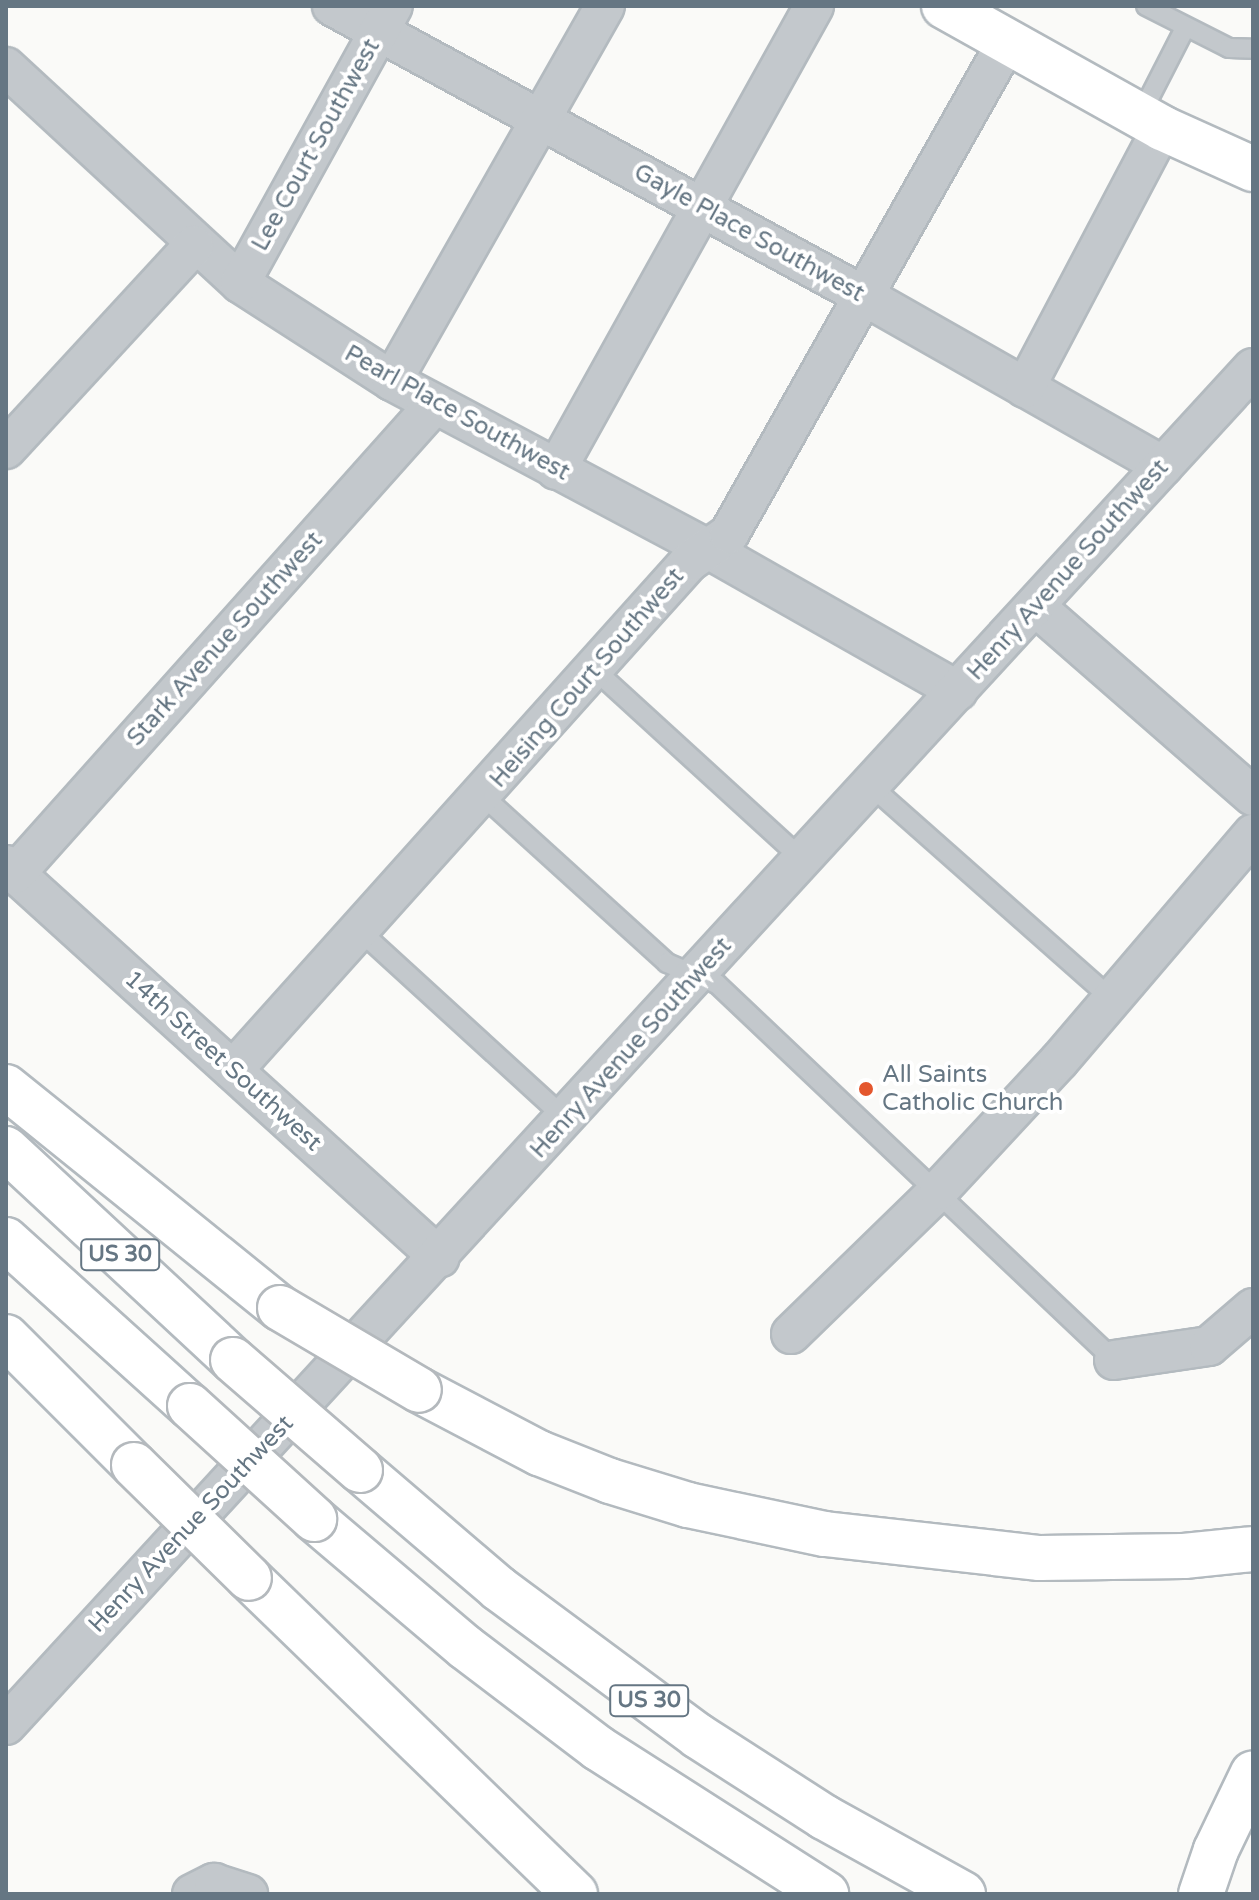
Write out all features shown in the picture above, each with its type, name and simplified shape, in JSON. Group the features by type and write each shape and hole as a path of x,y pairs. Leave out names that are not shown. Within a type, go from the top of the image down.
{"main road":[{"path":"944,6 1151,122 1253,169"},
{"path":"6,1087 280,1308 419,1390 539,1453 610,1481 688,1505 825,1534 1040,1558 1184,1556 1253,1549"},
{"name":"US 30","path":"6,1149 233,1360 498,1588 698,1736 888,1855 963,1894"},
{"name":"US 30","path":"6,1240 314,1519 465,1647 598,1748 826,1894"},
{"path":"6,1337 575,1894"},
{"path":"1201,1894 1216,1850 1253,1773"},
{"path":"888,1855 988,1894"}],"street":[{"name":"Gayle Place Southwest","path":"332,6 386,19 542,121 866,297 1163,466"},
{"path":"392,381 605,6"},
{"path":"556,470 704,209 814,6"},
{"name":"Lee Court Southwest","path":"240,283 386,19"},
{"name":"Heising Court Southwest","path":"233,1070 596,671 689,562 729,534 866,297 1007,42"},
{"name":"Pearl Place Southwest","path":"6,67 194,245 240,283 392,381 710,550 958,691"},
{"path":"1025,388 1151,122"},
{"path":"6,449 194,245"},
{"name":"Henry Avenue Southwest","path":"6,1725 440,1258 1253,368"},
{"name":"Stark Avenue Southwest","path":"11,869 435,404"},
{"path":"1035,606 1253,796"},
{"path":"791,1334 939,1190 1112,999 1253,834"},
{"name":"14th Street Southwest","path":"11,869 440,1258"},
{"path":"1114,1360 1209,1346 1253,1308"}],"lane":[{"path":"1146,6 1229,48 1253,49"},
{"path":"1151,122 1185,28"},
{"path":"596,671 802,859"},
{"path":"871,786 1112,999"},
{"path":"483,796 667,963 717,984 939,1190 1114,1360"},
{"path":"359,930 566,1119"}],"place":[{"name":"All Saints Catholic Church","path":"866,1089"}]}
